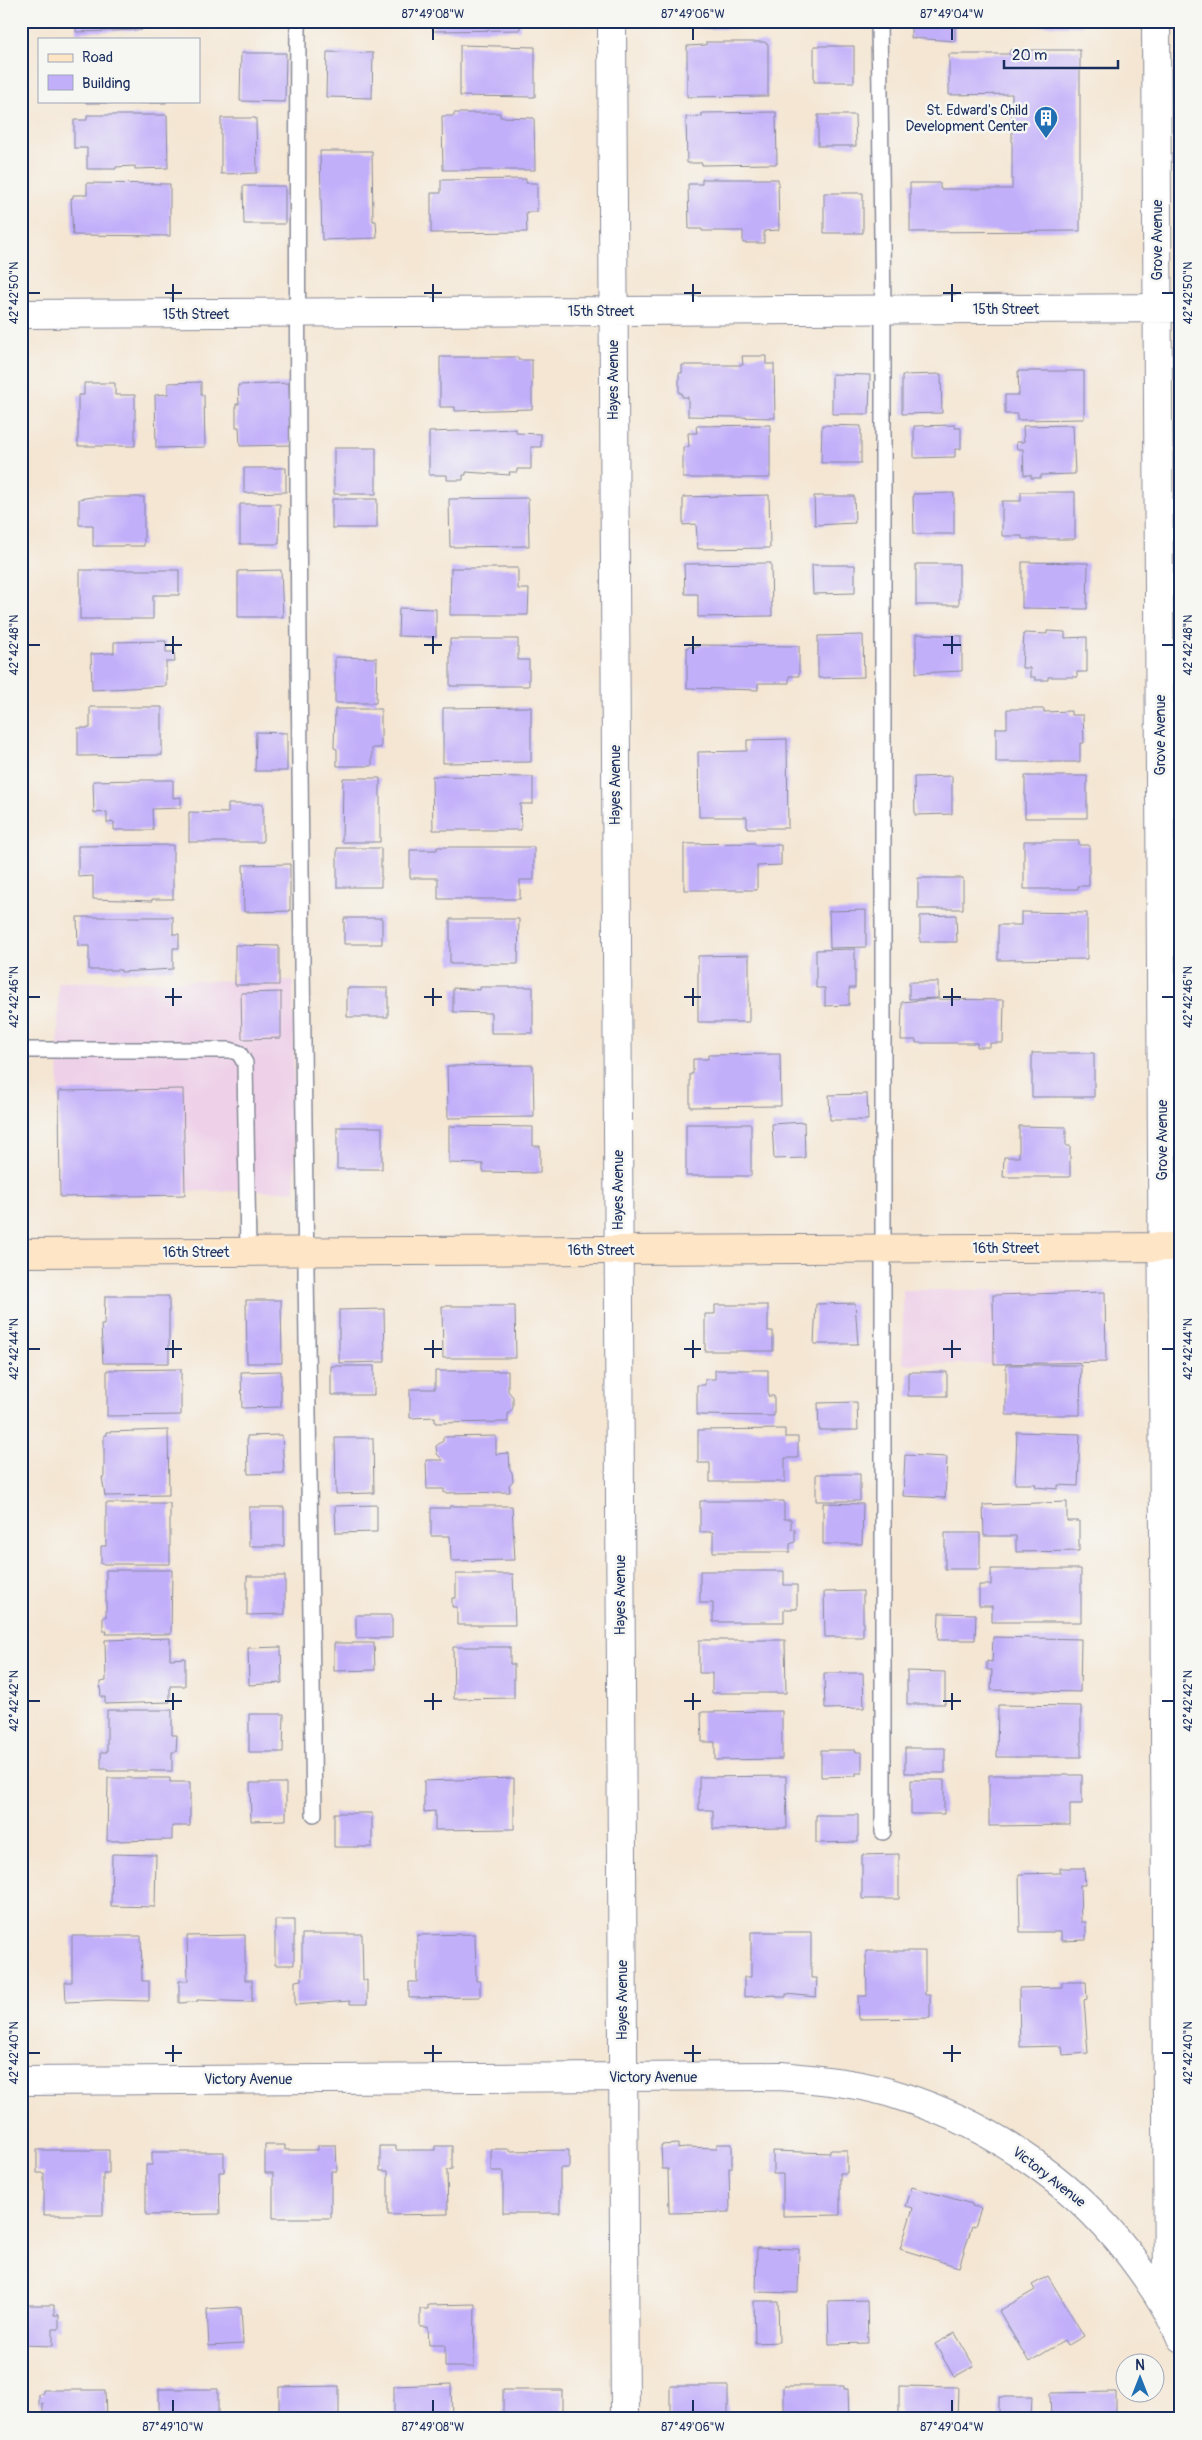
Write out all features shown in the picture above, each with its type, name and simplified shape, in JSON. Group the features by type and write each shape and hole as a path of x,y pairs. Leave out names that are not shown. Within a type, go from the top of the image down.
{"street":[{"name":"Hayes Avenue","path":"612,21 625,2419"},
{"name":"Grove Avenue","path":"1156,21 1169,308 1172,1247 1168,2286 1177,2325"},
{"name":"15th Street","path":"21,314 1169,308"},
{"name":"16th Street","path":"21,1253 1172,1247"},
{"name":"Victory Avenue","path":"21,2081 781,2076 820,2079 898,2095 973,2125 1041,2167 1072,2192 1101,2220 1127,2250 1177,2325"}],"lane":[{"path":"298,21 296,313 305,1252 314,1814"},
{"path":"879,21 883,310 883,1832"},
{"path":"21,1050 230,1050 239,1053 246,1063 248,1252"}],"shaded area":[{"path":"293,980 295,1191 59,1192 58,982"},
{"path":"903,1290 1107,1290 1107,1364 903,1364"}],"building":[{"path":"76,21 142,21 142,30 76,32"},
{"path":"433,21 520,21 520,30 433,31"},
{"path":"701,21 777,21 777,28 701,29"},
{"path":"911,21 955,21 955,41 911,38"},
{"path":"1020,21 1081,21 1081,26 1020,25"},
{"path":"706,42 764,42 768,44 768,96 687,97 687,46 706,45"},
{"path":"460,45 535,47 535,97 460,96"},
{"path":"814,46 854,46 854,82 814,82"},
{"name":"St. Edward's Child Development Center","path":"1010,50 1080,50 1080,231 910,232 910,183 940,183 940,189 1012,189 1012,94 949,95 949,54 1010,54"},
{"path":"327,52 373,53 372,98 326,97"},
{"path":"241,53 286,53 285,102 240,101"},
{"path":"86,102 166,102 166,103"},
{"path":"776,112 777,164 702,165 702,163 687,163 686,117 702,116 702,113"},
{"path":"454,113 500,113 500,117 534,118 535,170 443,170 442,116 454,116"},
{"path":"87,115 167,115 168,168 135,169 135,166 116,167 116,169 87,169 87,148 74,148 74,120 87,120"},
{"path":"818,115 855,115 856,146 818,146"},
{"path":"221,118 256,118 257,173 221,174"},
{"path":"320,151 372,151 373,221 376,221 377,238 322,240"},
{"path":"526,179 526,183 537,183 537,212 526,212 527,232 431,233 431,193 441,193 441,180"},
{"path":"702,179 778,179 779,230 764,231 764,243 743,243 743,231 702,231 702,229 689,229 688,184 702,184"},
{"path":"87,183 170,184 170,236 73,235 71,198 73,198 73,195 87,195"},
{"path":"243,186 285,186 285,224 244,224"},
{"path":"824,193 863,193 863,233 824,233"},
{"path":"742,356 766,356 766,364 774,364 775,418 688,416 688,397 682,397 682,393 679,393 679,373 682,373 682,365 743,365"},
{"path":"440,357 518,357 518,360 532,360 532,409 455,411 455,407 440,407"},
{"path":"1018,371 1084,371 1084,419 1017,420 1017,414 1005,414 1005,395 1019,395"},
{"path":"832,374 870,375 869,414 832,414"},
{"path":"941,374 942,413 902,414 902,375"},
{"path":"201,382 201,395 204,395 205,447 156,448 155,395 168,394 168,383"},
{"path":"84,383 115,383 115,395 135,395 135,446 78,446 78,395 84,395"},
{"path":"289,383 291,445 240,446 239,427 236,427 236,404 239,404 238,385"},
{"path":"770,425 770,478 683,478 683,447 689,447 688,433 697,433 696,426"},
{"path":"822,425 861,426 861,463 821,463"},
{"path":"955,425 955,428 961,428 961,449 955,449 955,457 914,458 914,426"},
{"path":"1073,425 1075,474 1041,475 1041,478 1031,478 1031,475 1024,475 1023,449 1017,449 1016,442 1024,442 1023,426"},
{"path":"516,429 516,433 541,434 541,447 531,447 531,469 517,469 517,472 509,472 510,475 466,472 466,475 463,475 463,480 447,480 447,475 429,475 429,432"},
{"path":"334,448 376,448 376,494 334,494"},
{"path":"244,468 286,468 286,492 244,493"},
{"path":"1021,492 1075,492 1075,539 1022,539 1022,536 1002,536 1002,501 1021,501"},
{"path":"954,493 954,534 914,534 913,494"},
{"path":"769,495 770,548 698,549 696,524 683,525 683,497"},
{"path":"814,496 854,496 855,523 815,525"},
{"path":"92,497 144,497 144,546 93,546 93,525 79,525 79,499"},
{"path":"528,498 529,546 450,547 449,499"},
{"path":"332,499 377,499 377,528 332,528"},
{"path":"240,504 280,504 279,544 240,544"},
{"path":"1022,562 1088,563 1087,609 1022,608"},
{"path":"771,563 772,616 698,617 698,594 685,594 684,564"},
{"path":"916,564 959,564 959,605 916,605"},
{"path":"812,565 855,565 855,593 813,594"},
{"path":"451,568 518,568 518,589 529,589 528,615 450,615"},
{"path":"80,570 179,570 179,595 153,595 153,619 80,619"},
{"path":"281,570 283,617 238,617 238,571"},
{"path":"399,608 436,609 436,637 398,636"},
{"path":"1047,631 1065,632 1065,638 1087,637 1087,672 1077,672 1077,677 1048,677 1048,680 1035,680 1035,677 1030,677 1030,668 1022,668 1024,633 1047,634"},
{"path":"916,634 962,636 962,671 916,673"},
{"path":"863,635 864,677 818,678 818,636"},
{"path":"450,639 518,639 518,660 529,660 529,686 450,686"},
{"path":"166,641 166,652 174,652 175,662 166,662 166,686 92,690 91,654 114,653 114,642"},
{"path":"698,645 799,646 799,676 789,676 789,683 758,683 758,690 687,688 687,647 698,647"},
{"path":"335,657 377,658 376,703 335,703"},
{"path":"90,707 162,707 162,755 78,756 78,728 90,728"},
{"path":"531,707 531,762 443,763 443,708"},
{"path":"335,709 381,709 381,748 372,748 372,766 337,766 337,749 334,748"},
{"path":"1007,709 1044,709 1044,712 1071,711 1071,715 1083,715 1084,743 1080,743 1080,762 996,762 996,728 1007,728"},
{"path":"256,732 287,733 287,771 255,771"},
{"path":"787,739 788,828 747,828 747,817 699,817 698,752 747,751 747,740"},
{"path":"432,776 533,777 533,804 520,804 521,830 433,830"},
{"path":"952,776 952,814 915,815 914,777"},
{"path":"1025,776 1087,776 1087,818 1025,818"},
{"path":"343,778 380,778 380,842 342,842"},
{"path":"173,780 173,798 181,797 181,808 152,809 153,830 114,830 114,822 107,823 107,812 94,813 93,781"},
{"path":"228,804 263,804 263,842 189,842 189,812 228,813"},
{"path":"1024,841 1079,841 1079,845 1089,845 1089,886 1078,886 1078,889 1024,889"},
{"path":"755,843 755,845 781,845 781,865 757,866 757,890 684,890 684,844"},
{"path":"173,845 173,899 152,899 152,901 93,899 93,876 78,877 78,846"},
{"path":"437,847 534,847 534,880 520,880 520,899 438,899 438,878 410,878 410,850 437,850"},
{"path":"337,848 381,848 381,887 337,887"},
{"path":"290,864 290,911 244,912 243,865"},
{"path":"918,878 963,878 963,909 918,909"},
{"path":"866,910 866,947 830,948 829,911"},
{"path":"1021,912 1087,913 1087,959 998,960 998,925 1021,925"},
{"path":"956,915 957,942 920,942 920,916"},
{"path":"77,917 173,917 173,934 179,934 179,948 173,948 173,969 121,972 121,970 89,970 89,946 78,946"},
{"path":"344,918 382,918 382,944 344,944"},
{"path":"450,919 519,919 518,964 450,964"},
{"path":"235,945 279,946 279,985 235,985"},
{"path":"855,949 855,988 849,988 849,1005 825,1006 825,988 816,988 816,950"},
{"path":"749,955 749,1022 698,1022 698,956"},
{"path":"909,982 938,982 938,998 909,999"},
{"path":"480,987 533,987 533,1033 491,1033 491,1013 453,1012 453,988 480,990"},
{"path":"347,988 388,988 388,1017 347,1017"},
{"path":"281,992 281,1038 242,1039 241,993"},
{"path":"932,999 1004,1000 1003,1043 990,1043 990,1047 977,1047 977,1043 916,1043 916,1040 901,1040 902,1002"},
{"path":"1032,1053 1094,1053 1094,1097 1032,1097"},
{"path":"780,1054 781,1106 690,1107 690,1074 693,1074 693,1059 708,1059 708,1055"},
{"path":"533,1065 534,1117 448,1118 447,1066"},
{"path":"183,1089 185,1195 60,1197 59,1091"},
{"path":"867,1094 868,1120 830,1120 829,1095"},
{"path":"804,1122 805,1158 774,1159 772,1124"},
{"path":"686,1124 751,1124 751,1176 686,1176"},
{"path":"449,1126 533,1127 533,1146 540,1146 540,1173 483,1172 483,1164 449,1163"},
{"path":"1019,1126 1066,1127 1066,1146 1070,1146 1070,1177 1003,1177 1004,1157 1019,1157"},
{"path":"337,1127 382,1127 382,1169 337,1169"},
{"path":"1105,1292 1106,1362 994,1364 993,1295"},
{"path":"105,1296 169,1296 169,1363 103,1363 101,1325 104,1325"},
{"path":"246,1300 281,1300 282,1363 247,1363"},
{"path":"855,1303 858,1344 814,1344 816,1304"},
{"path":"715,1305 768,1305 768,1331 773,1331 773,1351 705,1351 705,1314 715,1314"},
{"path":"442,1306 515,1306 516,1358 443,1358"},
{"path":"384,1309 385,1362 339,1363 339,1310"},
{"path":"1006,1365 1081,1365 1080,1415 1006,1415"},
{"path":"331,1366 374,1366 374,1395 331,1395"},
{"path":"181,1369 181,1415 107,1416 107,1370"},
{"path":"715,1370 768,1370 768,1396 774,1396 774,1416 697,1415 697,1385 705,1385 705,1379 715,1379"},
{"path":"281,1371 281,1407 242,1408 241,1372"},
{"path":"435,1371 508,1371 508,1391 513,1397 513,1408 508,1414 508,1422 435,1423 435,1417 410,1418 410,1389 435,1389"},
{"path":"908,1372 947,1372 947,1396 908,1396"},
{"path":"857,1402 858,1430 819,1430 818,1403"},
{"path":"785,1429 785,1437 798,1437 798,1458 785,1458 785,1482 710,1482 710,1463 698,1463 698,1430"},
{"path":"168,1430 169,1495 105,1496 102,1477 104,1477 104,1435 106,1435 106,1432"},
{"path":"1017,1432 1080,1434 1078,1486 1058,1485 1058,1489 1035,1487 1036,1484 1015,1484"},
{"path":"282,1435 284,1473 248,1474 247,1436"},
{"path":"496,1436 496,1454 509,1453 513,1481 509,1485 510,1492 444,1493 444,1489 427,1489 426,1460 443,1460 437,1454 436,1446 443,1441 443,1437"},
{"path":"335,1438 373,1438 374,1493 336,1494"},
{"path":"905,1455 947,1457 945,1498 903,1496"},
{"path":"816,1474 860,1474 860,1501 816,1501"},
{"path":"700,1501 784,1501 784,1519 791,1519 791,1529 795,1530 795,1542 790,1544 790,1552 713,1552 713,1532 700,1532"},
{"path":"1067,1502 1067,1521 1079,1521 1079,1551 1016,1552 1016,1536 984,1536 983,1505"},
{"path":"106,1503 170,1503 170,1564 101,1564 101,1546 106,1546"},
{"path":"823,1503 863,1504 862,1544 823,1544"},
{"path":"377,1505 377,1532 336,1533 335,1506"},
{"path":"450,1506 512,1506 515,1560 451,1561 450,1536 431,1536 431,1508 450,1508"},
{"path":"249,1507 284,1507 284,1546 249,1546"},
{"path":"945,1533 980,1533 980,1569 945,1569"},
{"path":"991,1569 1081,1569 1081,1622 992,1622 992,1606 979,1606 979,1585 991,1585"},
{"path":"106,1570 172,1570 171,1634 106,1634 107,1631 103,1631 103,1617 106,1617"},
{"path":"700,1571 784,1571 784,1585 797,1585 797,1609 784,1609 784,1622 713,1622 713,1603 700,1603"},
{"path":"456,1574 513,1574 515,1625 457,1625 457,1607 452,1607 452,1598 456,1598"},
{"path":"247,1576 285,1576 285,1614 247,1615"},
{"path":"863,1591 863,1637 825,1637 824,1592"},
{"path":"939,1613 976,1614 975,1640 938,1640"},
{"path":"356,1615 392,1615 392,1638 356,1638"},
{"path":"993,1637 1081,1639 1080,1692 991,1690 992,1670 987,1670 987,1661 992,1662"},
{"path":"170,1638 170,1659 185,1658 185,1686 170,1686 170,1702 105,1704 105,1697 101,1697 100,1682 106,1681 105,1640"},
{"path":"699,1640 785,1640 786,1693 712,1693 712,1673 699,1673"},
{"path":"334,1643 374,1643 375,1670 334,1671"},
{"path":"281,1647 282,1683 249,1685 248,1648"},
{"path":"453,1647 510,1647 510,1664 514,1664 514,1698 454,1699"},
{"path":"907,1671 945,1672 945,1704 907,1704"},
{"path":"824,1673 863,1673 864,1708 825,1709"},
{"path":"998,1705 1081,1706 1081,1757 997,1757"},
{"path":"107,1710 172,1710 172,1735 177,1735 176,1752 172,1752 172,1771 107,1771 107,1769 101,1769 101,1752 107,1752"},
{"path":"782,1711 782,1759 715,1760 715,1742 702,1742 701,1712"},
{"path":"249,1714 284,1714 283,1752 249,1752"},
{"path":"905,1748 945,1748 945,1773 905,1773"},
{"path":"821,1750 856,1750 856,1752 862,1752 862,1773 856,1773 856,1776 821,1777"},
{"path":"989,1775 1082,1775 1082,1804 1070,1804 1070,1825 989,1826"},
{"path":"786,1776 787,1828 713,1829 713,1810 699,1810 699,1777"},
{"path":"108,1778 170,1778 170,1782 190,1782 190,1826 172,1826 172,1840 107,1841"},
{"path":"514,1778 514,1829 435,1830 435,1811 424,1812 424,1781"},
{"path":"911,1780 944,1780 944,1814 911,1814"},
{"path":"250,1783 286,1783 286,1820 251,1821"},
{"path":"334,1813 372,1813 372,1847 334,1847"},
{"path":"816,1815 858,1815 858,1842 816,1843"},
{"path":"112,1854 156,1855 155,1907 111,1906"},
{"path":"899,1854 899,1899 862,1899 862,1855"},
{"path":"1060,1868 1084,1868 1085,1885 1080,1885 1081,1922 1086,1922 1086,1940 1061,1941 1061,1932 1020,1932 1019,1874 1060,1873"},
{"path":"275,1920 294,1920 294,1965 275,1965"},
{"path":"751,1932 811,1932 811,1978 817,1978 816,1997 786,1994 786,1997 776,1997 776,1995 744,1997 744,1977 751,1977"},
{"path":"302,1934 362,1934 363,1980 367,1980 367,2004 350,2004 350,2001 295,2005 295,1981 302,1980"},
{"path":"475,1934 476,1981 480,1981 480,1997 409,1998 409,1982 417,1982 417,1935"},
{"path":"245,1935 245,1980 252,1980 252,2002 197,2000 197,2002 179,2003 179,1981 188,1981 187,1936"},
{"path":"72,1936 141,1936 142,1981 149,1981 149,2001 107,2000 66,2002 65,1982 72,1982"},
{"path":"866,1951 925,1951 925,1995 930,1995 930,2018 859,2019 858,1996 867,1996"},
{"path":"1062,1982 1086,1982 1087,1999 1084,2000 1088,2053 1063,2055 1062,2046 1020,2047 1019,1988 1062,1987"},
{"path":"678,2144 678,2149 685,2147 717,2148 717,2144 732,2144 732,2168 729,2168 730,2212 669,2213 668,2169 662,2169 661,2145"},
{"path":"265,2145 285,2145 285,2150 318,2150 318,2145 336,2145 337,2171 331,2171 331,2218 273,2218 273,2173 265,2173"},
{"path":"380,2146 396,2146 396,2150 435,2150 435,2146 452,2146 452,2169 447,2170 448,2214 388,2215 388,2171 380,2171"},
{"path":"491,2149 510,2149 510,2151 569,2150 569,2168 560,2168 560,2213 503,2213 503,2171 491,2171"},
{"path":"37,2150 109,2150 109,2173 103,2173 103,2215 44,2215 44,2173 37,2173"},
{"path":"830,2150 847,2150 847,2173 840,2173 840,2215 783,2216 783,2174 773,2174 773,2151 830,2153"},
{"path":"152,2152 224,2152 224,2172 219,2172 220,2214 146,2215 146,2165 152,2165"},
{"path":"912,2187 981,2208 975,2227 972,2226 959,2267 900,2249 913,2208 906,2206"},
{"path":"757,2248 799,2249 798,2293 756,2292"},
{"path":"1048,2276 1084,2336 1067,2346 1064,2341 1029,2362 999,2311 1035,2290 1032,2285"},
{"path":"867,2300 868,2343 829,2344 828,2301"},
{"path":"754,2301 778,2301 779,2342 755,2343"},
{"path":"475,2304 474,2367 445,2367 445,2345 429,2345 428,2327 420,2327 420,2309 428,2309 428,2305"},
{"path":"21,2305 54,2305 54,2315 59,2315 59,2329 53,2329 53,2346 21,2345"},
{"path":"241,2307 243,2344 209,2346 207,2309"},
{"path":"955,2333 974,2366 954,2377 935,2344"},
{"path":"451,2384 452,2419 394,2419 394,2386"},
{"path":"339,2386 339,2419 279,2419 279,2387"},
{"path":"670,2386 728,2386 728,2419 670,2419"},
{"path":"784,2386 844,2386 844,2389 848,2389 849,2419 784,2419"},
{"path":"899,2386 958,2387 957,2419 899,2419"},
{"path":"159,2389 218,2389 218,2419 159,2419"},
{"path":"43,2390 105,2390 106,2419 43,2419 43,2404 39,2405 39,2394 43,2394"},
{"path":"503,2390 562,2390 562,2419 503,2419"},
{"path":"1114,2392 1116,2419 1051,2419 1050,2393"},
{"path":"999,2397 1032,2397 1031,2419 999,2419"}],"place":[{"name":"St. Edward's Child Development Center","path":"1046,139"}]}
